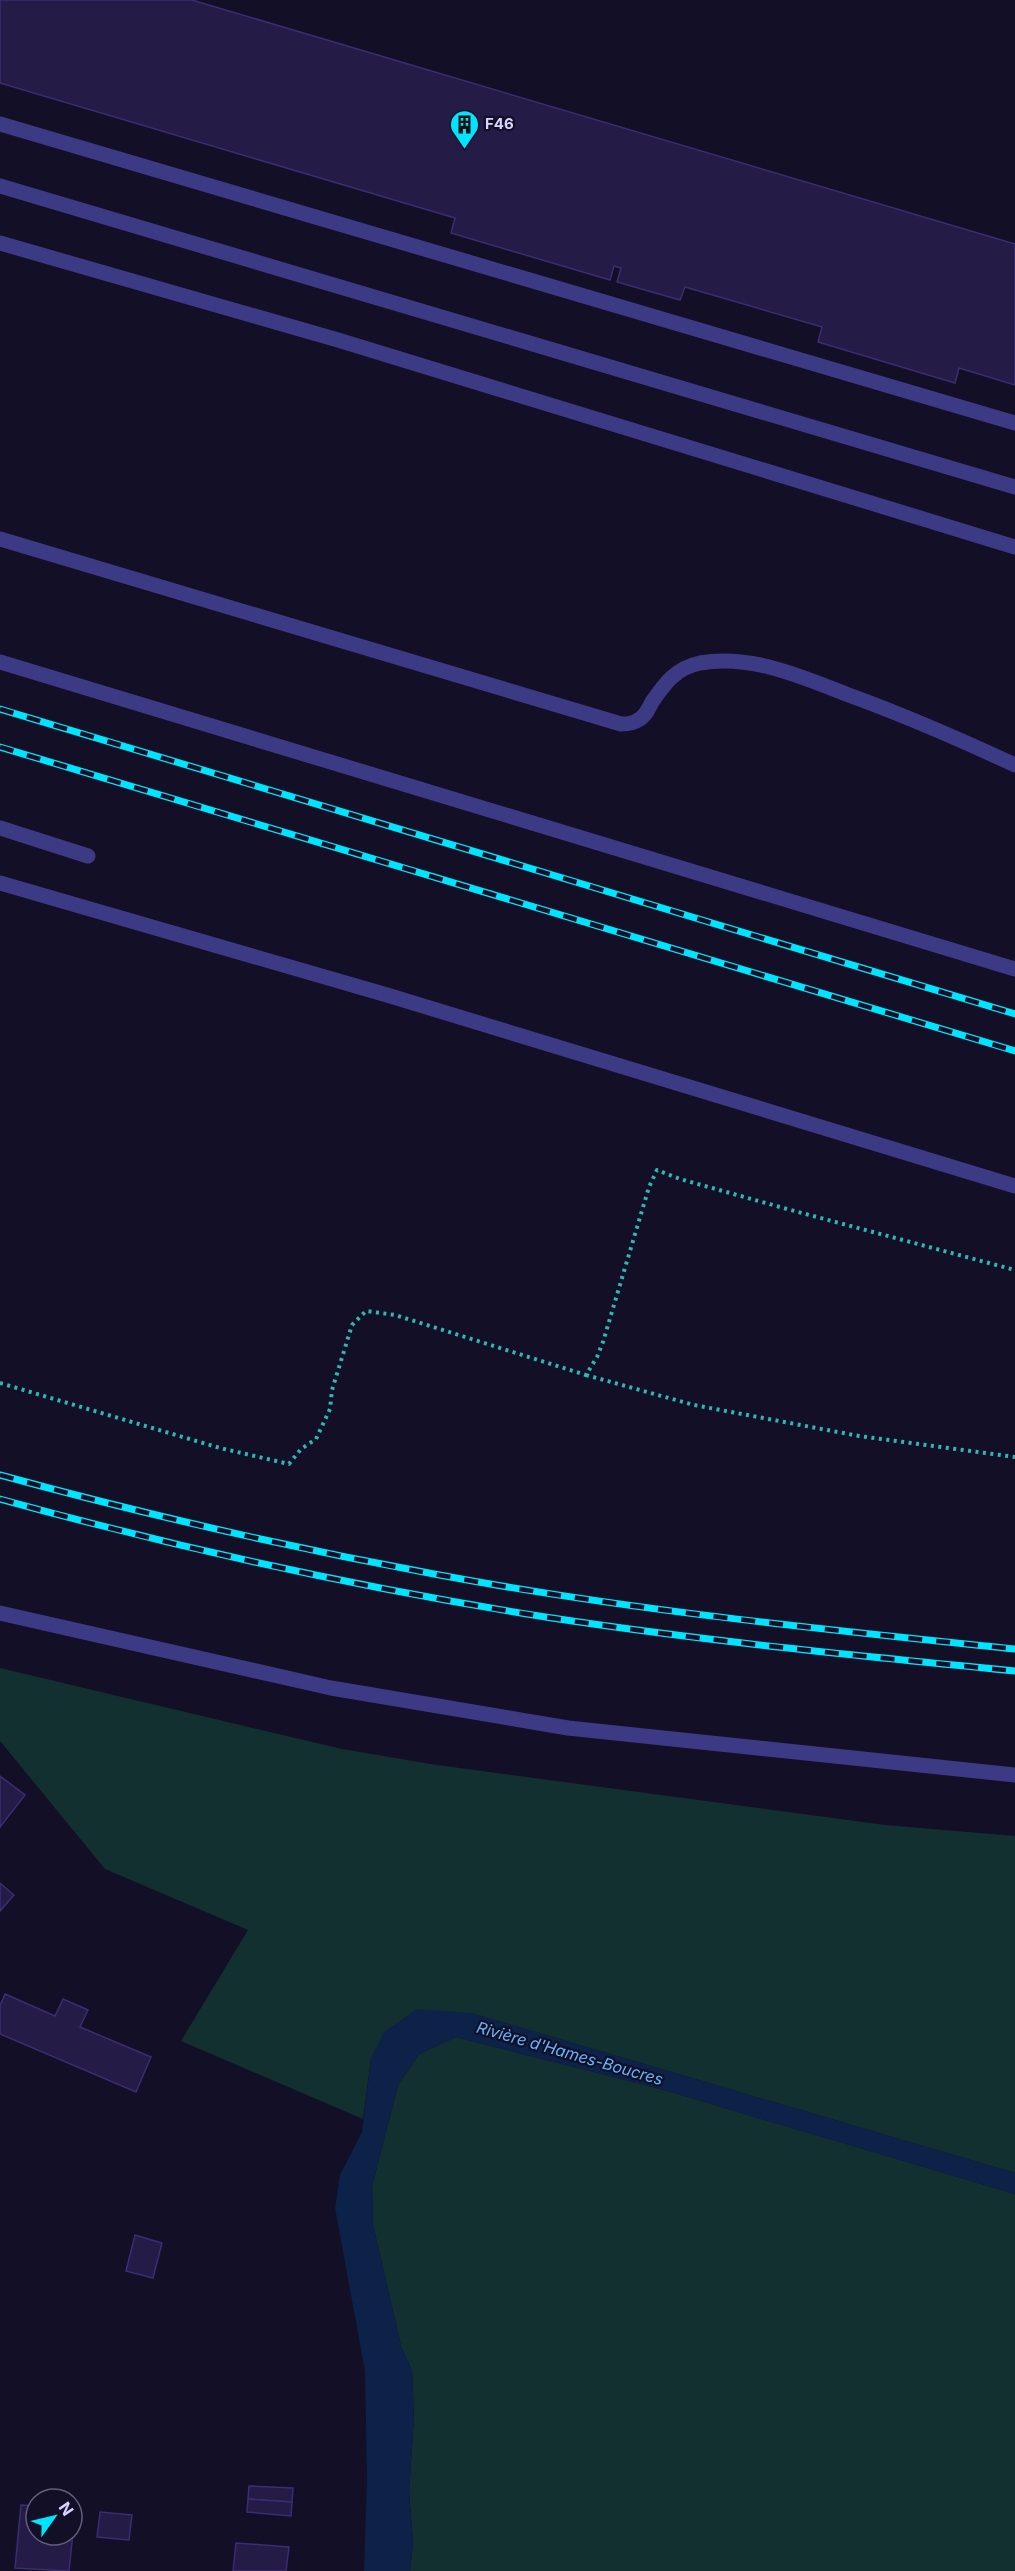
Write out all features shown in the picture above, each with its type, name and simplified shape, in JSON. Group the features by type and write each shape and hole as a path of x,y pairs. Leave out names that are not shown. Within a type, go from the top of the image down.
{"lane":[{"path":"0,123 1015,423"},
{"path":"0,186 1015,487"},
{"path":"0,243 338,340 1015,547"},
{"path":"0,539 621,724 638,721 647,712 665,683 679,670 722,660 750,663 792,673 918,720 1015,765"},
{"path":"0,662 1015,969"},
{"path":"0,828 88,856"},
{"path":"0,883 387,995 1015,1186"},
{"path":"0,1613 331,1688 568,1728 1015,1775"}],"path":[{"path":"586,1375 597,1357 609,1324 657,1170 680,1179 787,1209 1015,1270"},
{"path":"0,1383 220,1448 289,1464 301,1449 316,1439 330,1409 332,1390 352,1325 366,1311 395,1315 586,1375 718,1409 859,1436 1015,1457"}],"green space":[{"path":"0,1668 342,1749 437,1765 885,1825 1015,1836 1015,2173 471,2013 371,2058 363,2119 181,2041 248,1930 105,1869 0,1741"},
{"path":"456,2037 664,2090 1015,2194 1015,2571 410,2571 413,2543 409,2491 414,2417 412,2371 401,2346 373,2225 372,2186 398,2085 419,2054"}],"water":[{"name":"Rivière d'Hames-Boucres","path":"417,2009 471,2013 1015,2173 1015,2194 664,2090 456,2037 419,2054 398,2085 372,2186 373,2225 401,2346 412,2371 414,2417 409,2491 413,2543 410,2571 364,2571 367,2479 365,2371 335,2208 340,2175 362,2132 371,2058 385,2031"}],"building":[{"name":"F46","path":"0,0 192,0 1015,244 1015,385 959,368 955,383 818,342 822,327 685,287 680,300 617,282 621,268 614,266 610,280 451,233 455,218 0,83"},
{"path":"0,1776 25,1795 0,1827"},
{"path":"0,1883 14,1895 0,1911"},
{"path":"5,1994 55,2016 63,1999 88,2010 80,2027 151,2057 136,2092 0,2034 0,2006"},
{"path":"135,2235 162,2243 153,2278 126,2271"},
{"path":"249,2486 293,2488 292,2502 248,2499"},
{"path":"248,2499 292,2502 291,2516 247,2512"},
{"path":"21,2505 24,2505 24,2547 72,2547 69,2571 15,2568"},
{"path":"100,2512 132,2515 129,2540 97,2537"},
{"path":"236,2543 289,2547 286,2571 233,2571"}],"railway":[{"path":"0,709 1015,1014"},
{"path":"0,747 1015,1051"},
{"path":"0,1475 270,1541 506,1587 724,1618 1015,1649"},
{"path":"0,1499 206,1551 344,1581 482,1607 725,1641 1015,1671"}],"place":[{"name":"F46","path":"464,150"}]}
